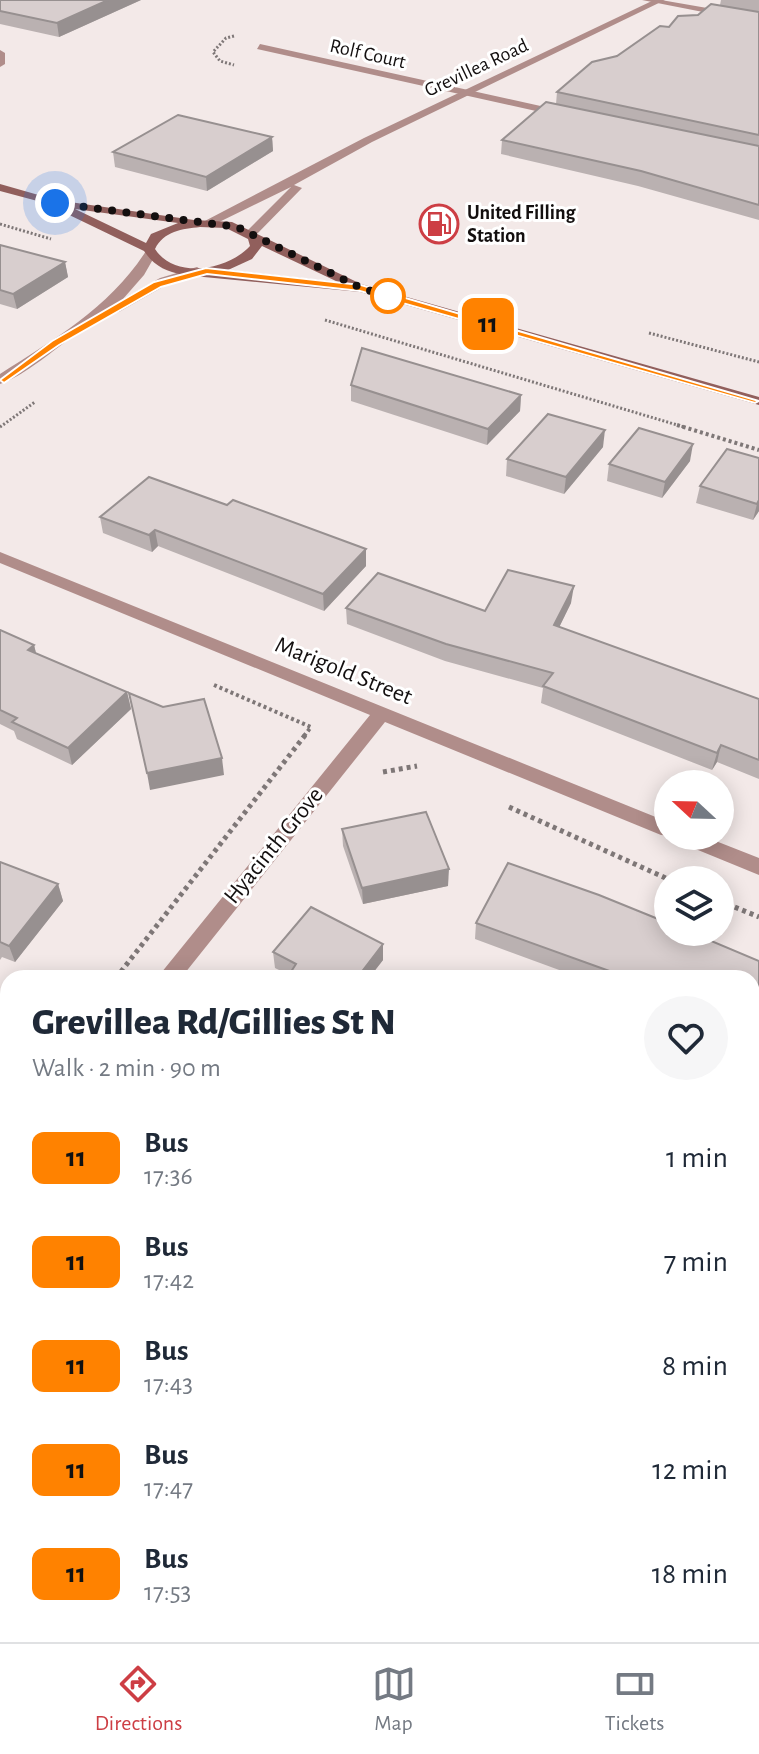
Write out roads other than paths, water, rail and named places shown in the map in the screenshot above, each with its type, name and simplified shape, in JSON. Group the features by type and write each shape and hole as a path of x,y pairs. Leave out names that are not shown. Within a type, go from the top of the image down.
{"main road":[{"path":"0,187 55,203 237,227 361,288 759,401"},
{"path":"55,203 149,252 167,266 361,288"},
{"path":"149,252 151,241 161,233 204,223"},
{"path":"202,271 246,259 256,246 252,236"}],"street":[{"path":"646,0 759,20"},
{"name":"Grevillea Road","path":"204,223 310,173 368,140 660,1"},
{"name":"Rolf Court","path":"260,47 575,117"},
{"path":"0,53 0,64"},
{"name":"Grevillea Road","path":"252,236 310,173"},
{"path":"56,343 124,290 141,272 149,252"},
{"path":"0,380 56,343 158,285 202,271"},
{"name":"Marigold Street","path":"0,557 654,824"},
{"name":"Hyacinth Grove","path":"174,970 381,714"},
{"path":"717,850 759,867"}],"place":[{"name":"United Filling Station","path":"439,224"}]}
